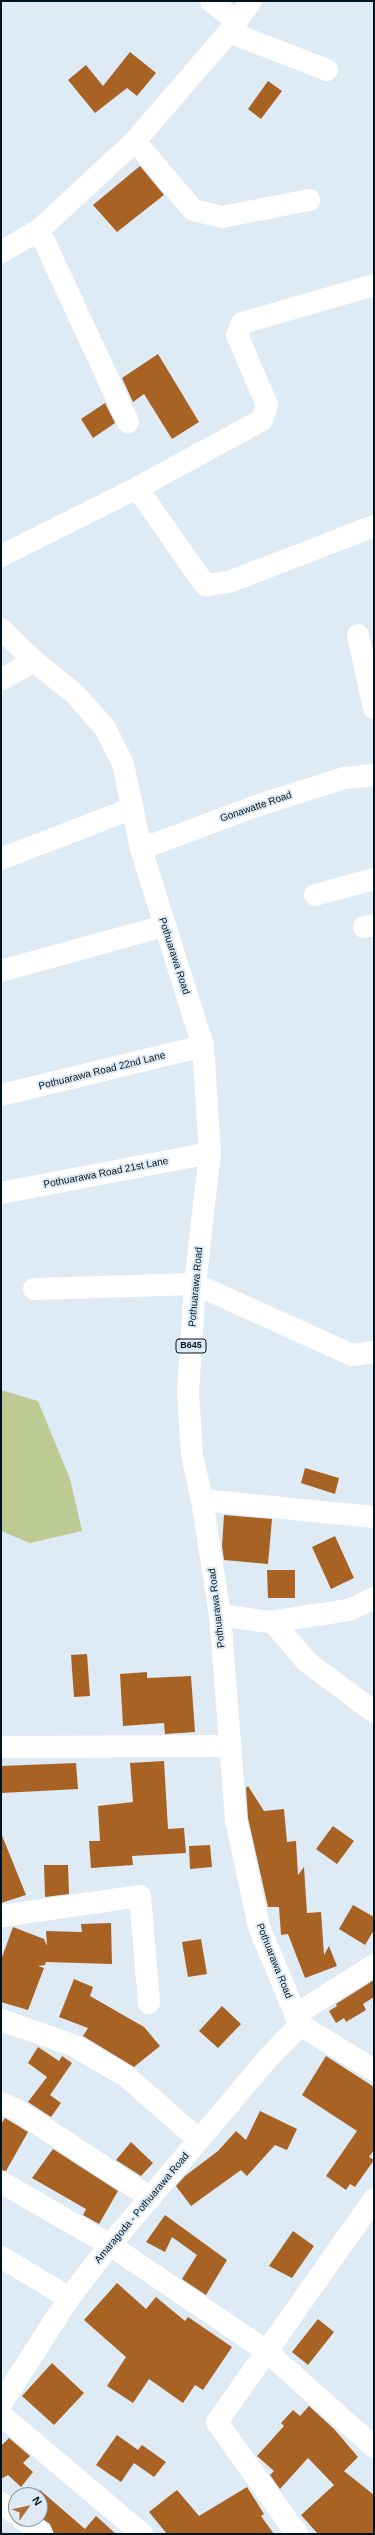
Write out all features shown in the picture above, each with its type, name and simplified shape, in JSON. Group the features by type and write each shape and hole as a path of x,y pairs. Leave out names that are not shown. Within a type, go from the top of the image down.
{"street":[{"path":"211,1 233,27 327,70"},
{"path":"1,252 39,230 135,141 233,27 251,1"},
{"path":"135,141 193,210 222,217 309,200"},
{"path":"39,230 128,422"},
{"path":"1,556 137,488 262,420 267,405 237,335 242,323 374,285"},
{"path":"137,488 205,585 229,582 374,526"},
{"name":"Pothuarawa Road","path":"1,629 34,661 76,695 105,728 123,764 141,849 203,1046 210,1153 195,1284 188,1392 192,1455 202,1500 220,1615 236,1820 259,1927 298,2020"},
{"path":"358,635 374,708"},
{"path":"1,680 34,661"},
{"name":"Gonawatte Road","path":"141,849 256,806 344,778 374,775"},
{"path":"1,859 133,808"},
{"path":"315,895 374,879"},
{"path":"1,971 164,926"},
{"name":"Pothuarawa Road 22nd Lane","path":"1,1095 203,1046"},
{"name":"Pothuarawa Road 21st Lane","path":"1,1193 210,1153"},
{"path":"34,1289 195,1284 352,1355 374,1352"},
{"path":"202,1500 374,1517"},
{"path":"220,1615 272,1621 349,1610 374,1598"},
{"path":"272,1621 307,1662 374,1712"},
{"path":"1,1747 230,1746"},
{"path":"1,1916 140,1896 149,2003"},
{"name":"Amaragoda - Pothuarawa Road","path":"1,2404 69,2298 198,2139 269,2057 298,2020 374,1965"},
{"path":"1,2020 75,2046 127,2077 198,2139"},
{"path":"298,2020 374,2070"},
{"path":"1,2104 17,2110 151,2198"},
{"path":"1,2182 110,2246 265,2350 374,2447"},
{"path":"297,2534 217,2422 265,2350 374,2199"},
{"path":"1,2257 69,2298"},
{"path":"1,2415 142,2534"},
{"path":"33,2527 42,2534"}],"green space":[{"path":"1,1390 38,1401 70,1479 82,1531 30,1543 1,1531"}],"building":[{"path":"130,52 156,73 137,96 127,88 95,113 68,80 86,65 103,86"},
{"path":"268,81 282,91 261,119 248,109"},
{"path":"140,166 164,195 117,232 93,205"},
{"path":"158,354 199,422 172,439 144,394 133,402 122,378"},
{"path":"105,403 115,423 93,438 81,419"},
{"path":"305,1468 339,1478 335,1494 301,1483"},
{"path":"224,1515 272,1519 268,1564 224,1560 222,1546"},
{"path":"335,1536 354,1578 331,1589 312,1547"},
{"path":"267,1570 295,1570 295,1598 268,1598"},
{"path":"87,1654 90,1696 74,1697 71,1655"},
{"path":"147,1672 147,1678 191,1676 195,1732 165,1734 164,1723 123,1726 120,1674"},
{"path":"164,1761 168,1829 184,1828 186,1853 132,1856 133,1865 91,1868 89,1841 100,1841 98,1806 133,1802 130,1763"},
{"path":"76,1763 78,1789 1,1793 1,1766"},
{"path":"248,1786 264,1811 284,1809 287,1842 296,1841 298,1875 304,1867 307,1913 321,1912 324,1955 329,1946 337,1966 305,1978 288,1934 281,1935 279,1907 268,1907 248,1818 246,1788"},
{"path":"333,1826 354,1841 337,1864 316,1849"},
{"path":"1,1833 26,1895 1,1903"},
{"path":"210,1845 212,1867 190,1869 189,1846"},
{"path":"44,1865 68,1865 69,1894 45,1897"},
{"path":"353,1905 374,1917 374,1930 365,1945 339,1929"},
{"path":"111,1923 112,1964 46,1962 45,1965 38,1966 44,1968 28,2010 1,2002 1,1960 13,1927 44,1939 47,1946 46,1931 82,1932 81,1924"},
{"path":"201,1939 207,1974 188,1977 182,1942"},
{"path":"74,1979 93,1987 90,1996 144,2027 160,2046 134,2067 83,2036 88,2028 59,2017"},
{"path":"374,1980 374,1997 363,2004 366,2010 346,2022 344,2018 336,2023 329,2011 337,2006 336,2004"},
{"path":"222,2006 241,2024 218,2048 199,2031"},
{"path":"38,2047 59,2061 62,2056 72,2063 50,2095 61,2103 51,2117 28,2102 47,2077 28,2063"},
{"path":"326,2056 374,2087 374,2150 369,2157 374,2160 355,2187 350,2184 346,2190 326,2176 357,2131 302,2095"},
{"path":"260,2111 297,2129 287,2150 275,2145 247,2176 241,2170 191,2206 176,2186 185,2176 218,2151 236,2131 246,2140"},
{"path":"5,2118 28,2132 6,2171 1,2170 1,2124"},
{"path":"131,2142 153,2163 141,2176 116,2160"},
{"path":"53,2149 118,2191 99,2224 83,2215 86,2209 32,2178"},
{"path":"165,2215 227,2260 206,2295 182,2279 197,2255 172,2237 165,2252 146,2242"},
{"path":"293,2231 314,2246 292,2278 269,2266"},
{"path":"117,2283 146,2309 156,2297 185,2321 188,2317 232,2347 203,2390 195,2385 183,2403 149,2379 133,2403 107,2386 126,2357 84,2320"},
{"path":"318,2319 334,2332 308,2365 292,2352"},
{"path":"52,2363 84,2393 54,2425 22,2396"},
{"path":"309,2406 334,2429 358,2457 344,2471 374,2495 374,2534 318,2534 301,2515 334,2485 308,2458 280,2489 270,2475 274,2471 257,2456 284,2426 281,2423 293,2410 300,2416"},
{"path":"117,2435 138,2450 142,2445 166,2462 154,2477 134,2463 121,2482 96,2465"},
{"path":"9,2438 30,2456 23,2463 33,2472 21,2487 8,2475 1,2479 1,2446"},
{"path":"247,2487 264,2514 261,2516 274,2534 167,2534 149,2512 177,2490 199,2516"},
{"path":"48,2497 85,2529 96,2516 116,2534 54,2534 48,2523"}]}
